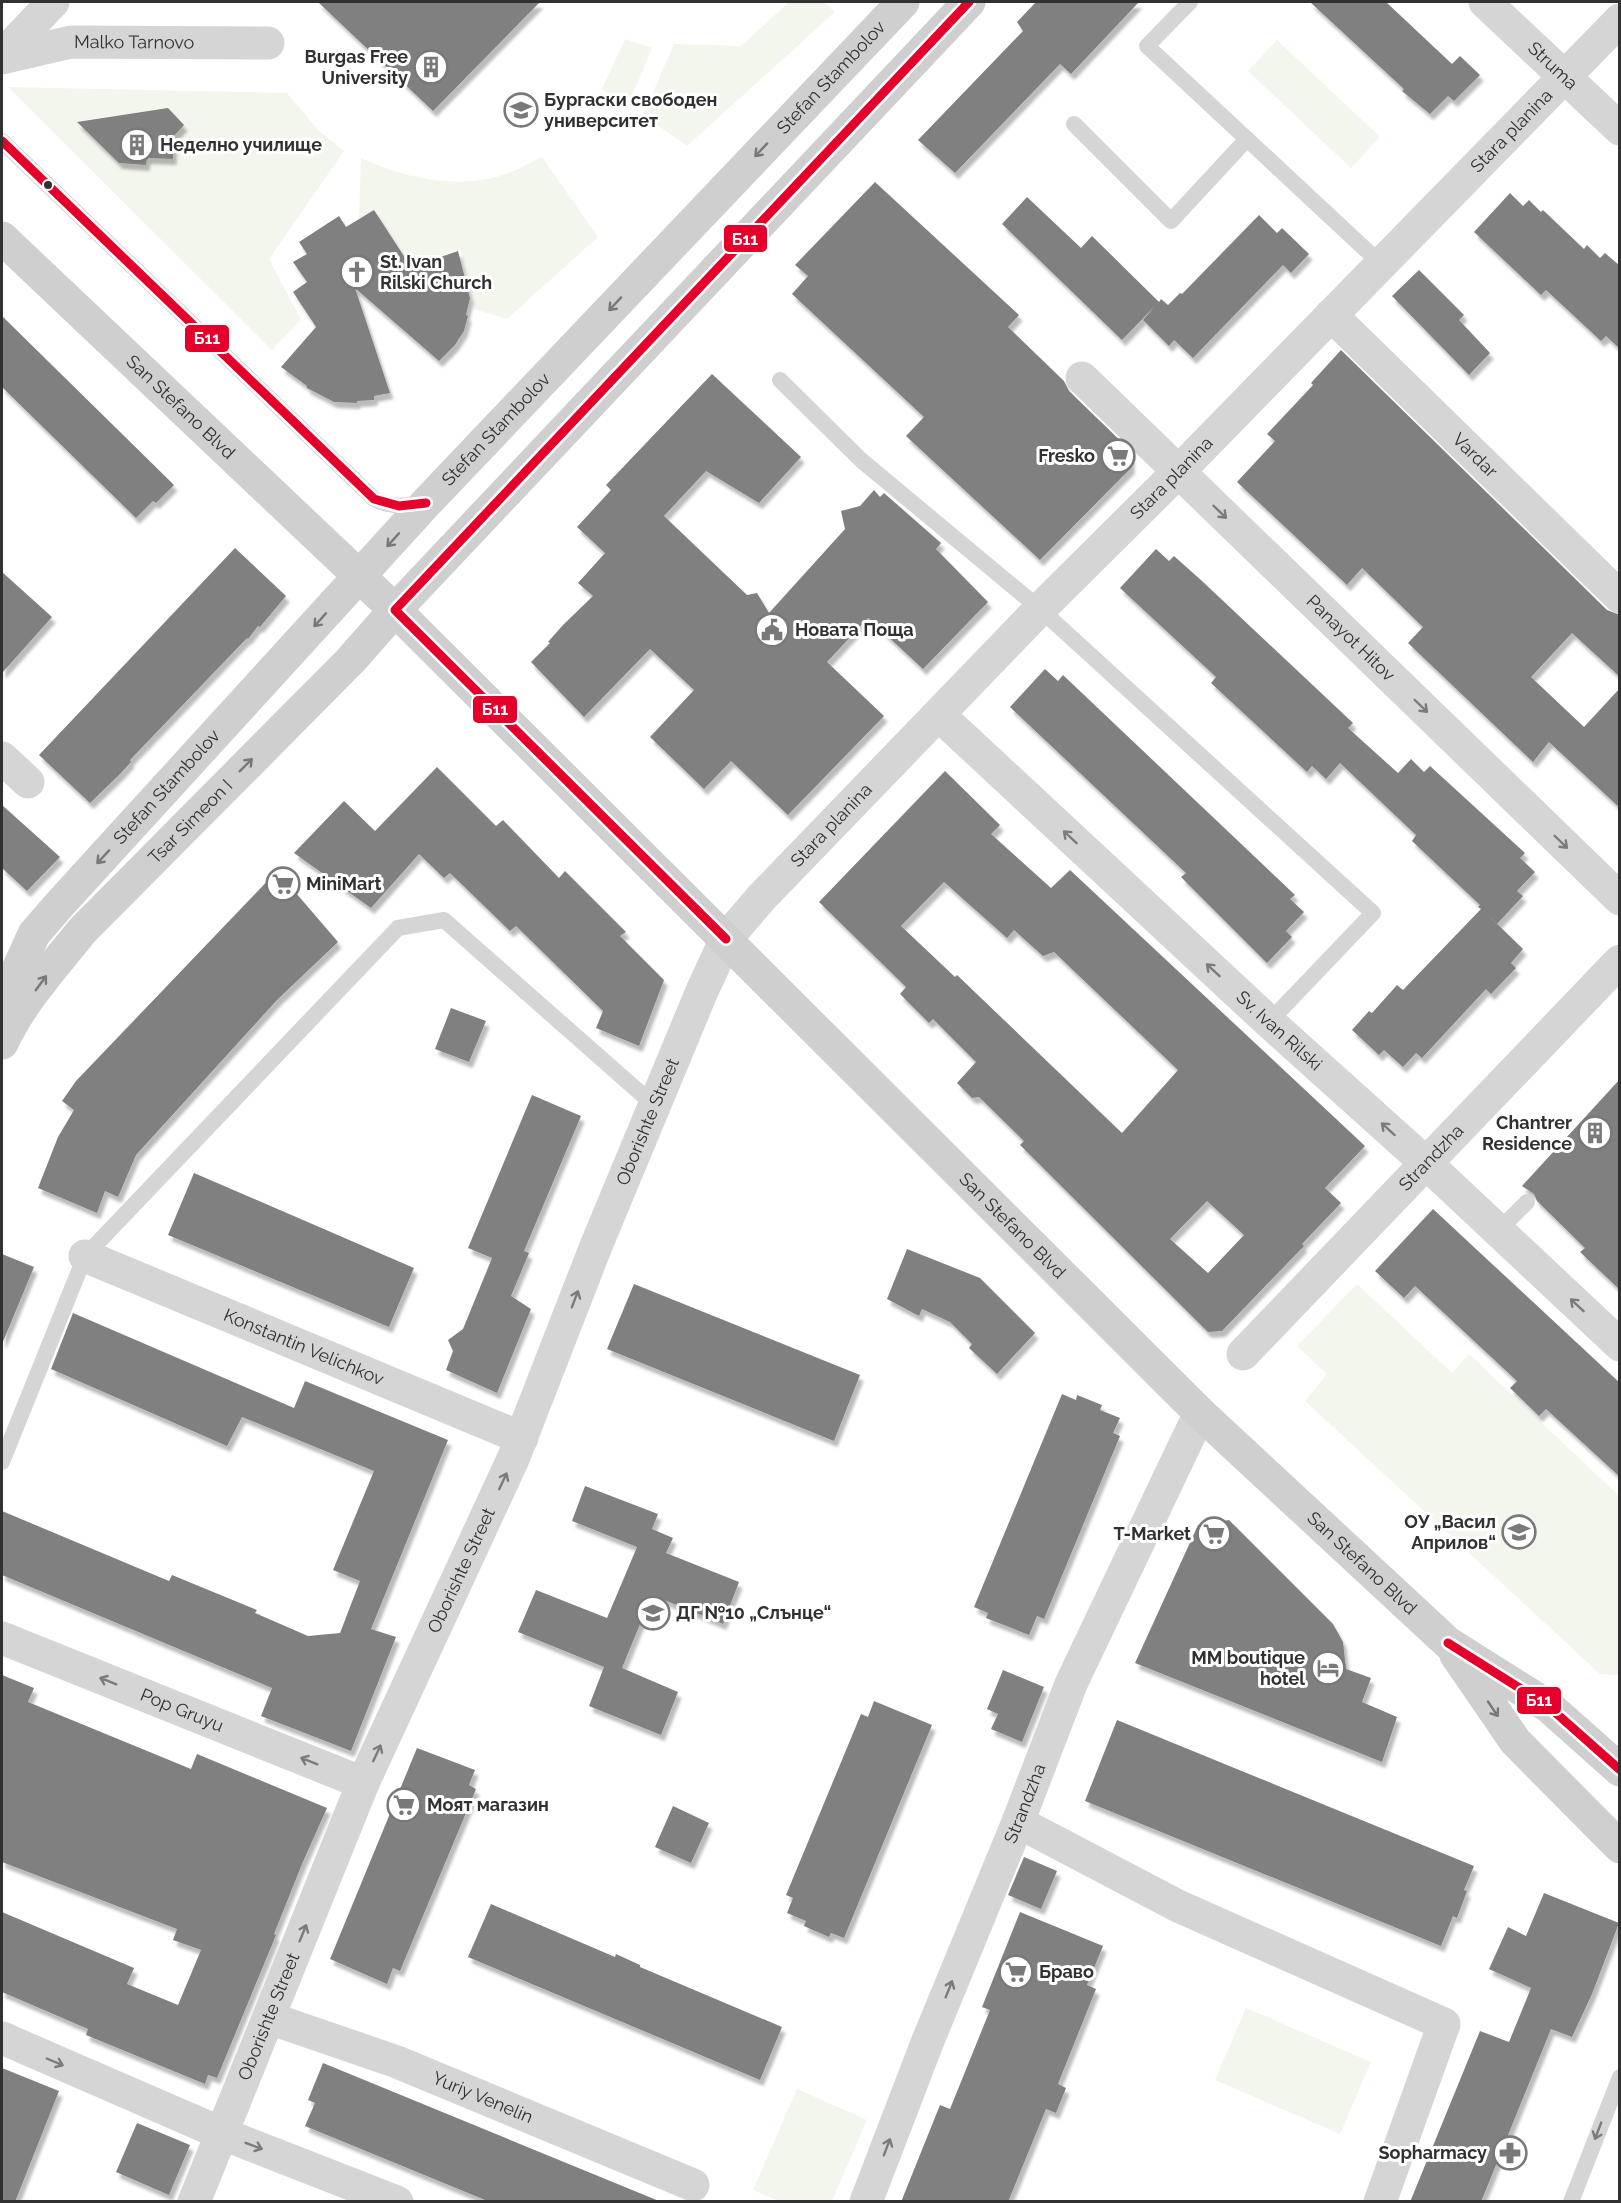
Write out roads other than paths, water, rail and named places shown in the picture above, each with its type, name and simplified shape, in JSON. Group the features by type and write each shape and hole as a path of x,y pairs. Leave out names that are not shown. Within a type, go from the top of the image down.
{"main road":[{"name":"Stefan Stambolov","path":"4,1037 8,986 34,934 46,919 426,503 903,2"},
{"path":"395,610 969,2"},
{"name":"San Stefano Blvd","path":"2,238 395,610 1200,1413 1448,1643 1515,1741 1620,1847"},
{"name":"Tsar Simeon I","path":"4,1037 43,980 82,931 350,661 395,610"},
{"path":"1448,1643 1548,1706 1620,1740"},
{"path":"1548,1706 1620,1770"}],"street":[{"path":"2,57 53,2"},
{"name":"Struma","path":"1485,2 1620,129"},
{"name":"Stara planina","path":"726,939 761,898 1040,609 1178,472 1620,20"},
{"name":"Malko Tarnovo","path":"2,57 71,42 268,43"},
{"name":"Vardar","path":"1331,315 1620,597"},
{"name":"Panayot Hitov","path":"1082,378 1619,898"},
{"name":"Sv. Ivan Rilski","path":"939,715 1269,1022 1427,1164 1620,1345"},
{"path":"2,758 28,782"},
{"name":"Oborishte Street","path":"194,2202 363,1783 522,1438 596,1246 726,939"},
{"name":"Strandzha","path":"1243,1354 1620,961"},
{"name":"Konstantin Velichkov","path":"85,1256 522,1438"},
{"name":"Strandzha","path":"866,2202 1071,1684 1200,1413"},
{"name":"Pop Gruyu","path":"2,1638 363,1783"},
{"path":"1018,1822 1178,1906 1444,2024 1380,2202"},
{"name":"Yuriy Venelin","path":"269,2018 397,2062 693,2185"},
{"path":"2,2038 223,2134 397,2202"}],"lane":[{"path":"1190,2 1148,46 1380,263"},
{"path":"1074,124 1171,221 1247,139"},
{"path":"2,141 374,499 390,506 407,507 426,503"},
{"path":"780,380 861,460 1040,609 1373,913 1269,1022"},
{"path":"2,1462 85,1256 398,928 444,920 654,1105"},
{"path":"1498,1231 1527,1202"},
{"path":"1571,2202 1620,2077"}],"place":[{"name":"Burgas Free University","path":"431,67"},
{"name":"Бургаски свободен университет","path":"521,110"},
{"name":"Неделно училище","path":"137,145"},
{"name":"St. Ivan Rilski Church","path":"357,272"},
{"name":"Fresko","path":"1118,456"},
{"name":"Новата Поща","path":"772,630"},
{"name":"MiniMart","path":"283,884"},
{"name":"Chantrer Residence","path":"1595,1133"},
{"name":"ОУ „Васил Априлов“","path":"1519,1532"},
{"name":"T-Market","path":"1214,1534"},
{"name":"ДГ №10 „Слънце“","path":"653,1613"},
{"name":"MM boutique hotel","path":"1328,1668"},
{"name":"Моят магазин","path":"404,1805"},
{"name":"Браво","path":"1016,1972"},
{"name":"Sopharmacy","path":"1510,2153"}]}
